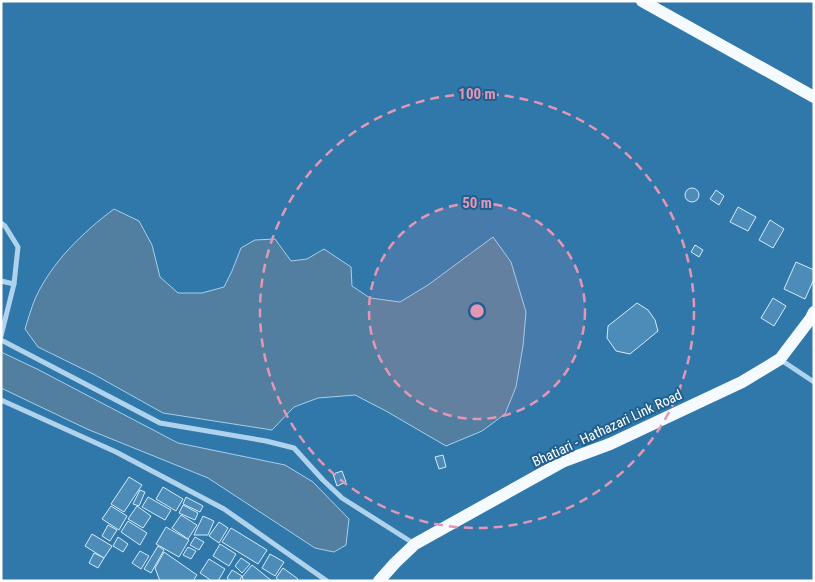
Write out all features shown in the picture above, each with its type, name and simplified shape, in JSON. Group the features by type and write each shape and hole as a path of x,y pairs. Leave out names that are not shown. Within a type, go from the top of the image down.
{"main road":[{"path":"642,1 814,97"},
{"name":"Bhatiari - Hathazari Link Road","path":"379,581 415,544 564,462 610,444 742,382 780,359 814,312"}],"street":[{"path":"1,223 5,226 18,247 14,284 1,338 160,423 266,441 294,448 342,498 415,544"},
{"path":"1,281 14,284"},
{"path":"780,359 814,382"},
{"path":"1,400 116,452 224,508 327,581"}],"shaded area":[{"path":"1,1 814,1 814,581 1,581"},
{"path":"114,209 139,221 152,245 160,277 178,293 202,293 224,287 241,248 255,240 275,239 291,261 307,259 324,249 351,267 352,286 370,298 400,302 428,285 493,237 511,262 526,312 523,346 516,387 505,414 482,431 446,446 355,395 318,398 294,407 272,430 163,413 95,375 38,347 25,329 35,299 50,273 80,238"},
{"path":"1,352 178,443 285,465 313,482 349,519 346,545 334,552 315,548 208,478 87,429 1,388"}],"building":[{"path":"692,188 697,190 699,195 697,200 692,202 687,200 685,195 687,190"},
{"path":"716,190 724,196 719,205 710,199"},
{"path":"738,207 756,217 748,231 730,222"},
{"path":"770,220 784,229 773,248 759,240"},
{"path":"695,245 703,250 699,257 691,252"},
{"path":"796,262 814,270 814,279 805,299 784,289"},
{"path":"773,298 786,306 774,326 761,318"},
{"path":"637,303 648,310 655,320 658,331 630,354 616,351 607,338 608,326"},
{"path":"443,455 446,467 439,469 435,457"},
{"path":"342,471 346,482 337,486 333,474"},
{"path":"129,477 142,485 124,512 111,504"},
{"path":"163,487 183,499 176,511 156,499"},
{"path":"140,490 145,492 139,506 133,504"},
{"path":"148,497 171,510 165,520 142,507"},
{"path":"186,497 203,506 200,512 183,504"},
{"path":"183,505 198,513 195,520 179,513"},
{"path":"111,506 127,516 119,530 102,519"},
{"path":"137,506 151,516 143,528 128,519"},
{"path":"181,515 197,525 188,539 172,528"},
{"path":"203,516 214,521 208,535 194,535"},
{"path":"128,521 147,533 140,545 121,532"},
{"path":"219,522 228,528 219,543 209,536"},
{"path":"108,525 117,530 110,541 102,536"},
{"path":"166,527 189,540 179,557 156,544"},
{"path":"231,528 267,550 258,564 222,542"},
{"path":"92,534 112,546 104,558 85,546"},
{"path":"118,537 128,544 123,552 113,546"},
{"path":"195,537 204,542 199,550 190,545"},
{"path":"220,544 236,554 229,566 213,556"},
{"path":"158,546 164,550 151,573 144,569"},
{"path":"188,547 196,551 191,559 183,555"},
{"path":"140,551 149,556 141,569 132,563"},
{"path":"164,552 197,575 193,581 160,581 155,568"},
{"path":"94,553 104,558 98,568 89,563"},
{"path":"270,554 284,562 275,576 262,568"},
{"path":"241,558 250,564 242,573 235,566"},
{"path":"209,559 225,569 218,581 212,581 200,573"},
{"path":"252,565 272,581 244,581 242,577"},
{"path":"283,568 298,579 297,581 280,581 276,578"},
{"path":"232,570 242,576 239,581 231,581 227,578"}]}
